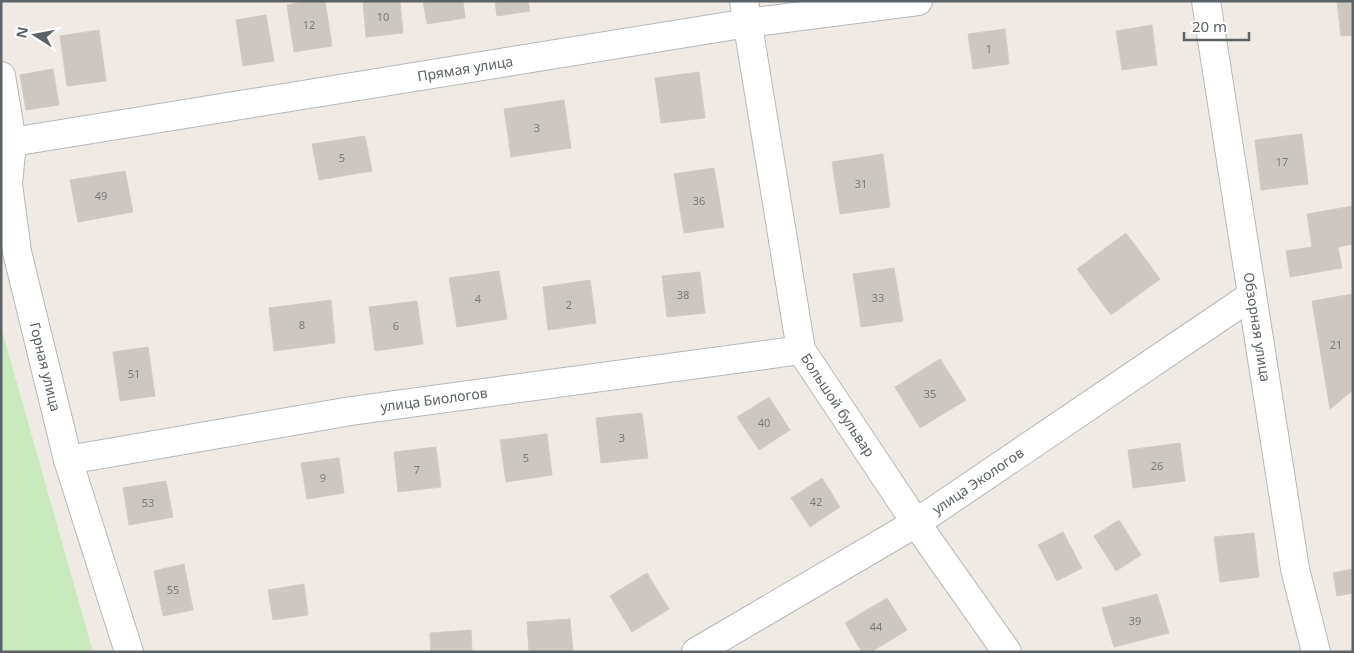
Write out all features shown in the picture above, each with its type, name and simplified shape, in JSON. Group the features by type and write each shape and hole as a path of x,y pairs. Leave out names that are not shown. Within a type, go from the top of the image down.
{"street":[{"name":"Прямая улица","path":"12,142 746,12 918,1"},
{"name":"Обзорная улица","path":"1206,1 1250,296 1294,569 1316,652"},
{"name":"Большой бульвар","path":"746,12 801,350 916,523 1008,652"},
{"name":"Горная улица","path":"1,76 12,142 8,184 17,252 68,460 129,652"},
{"name":"улица Экологов","path":"696,652 916,523 1250,296"},
{"name":"улица Биологов","path":"68,460 351,411 801,350"}],"green space":[{"path":"1,327 93,652 1,652"}],"building":[{"path":"309,1 325,1 332,46 294,52 287,5"},
{"path":"363,1 400,1 403,33 366,37"},
{"path":"423,1 463,1 465,18 427,24"},
{"path":"495,1 528,1 530,11 497,16"},
{"path":"1337,1 1353,1 1353,35 1341,36"},
{"path":"266,15 274,61 243,66 236,20"},
{"path":"1152,25 1157,65 1122,70 1116,31"},
{"path":"1005,29 1009,64 973,69 968,34"},
{"path":"99,30 106,81 67,86 60,36"},
{"path":"53,69 59,105 26,110 20,75"},
{"path":"699,72 705,118 661,123 655,78"},
{"path":"564,100 571,148 511,157 504,109"},
{"path":"1302,134 1308,184 1261,190 1255,140"},
{"path":"365,136 372,171 319,180 312,144"},
{"path":"883,154 890,207 840,214 832,162"},
{"path":"714,168 724,227 684,233 674,174"},
{"path":"125,171 133,212 78,222 70,180"},
{"path":"1353,206 1353,244 1338,247 1342,268 1290,277 1286,251 1312,247 1307,214"},
{"path":"1126,233 1160,279 1111,315 1077,269"},
{"path":"894,268 903,321 861,327 853,274"},
{"path":"499,271 507,319 457,327 449,278"},
{"path":"700,272 705,313 667,317 662,276"},
{"path":"590,280 596,323 548,330 543,287"},
{"path":"1353,294 1353,390 1330,409 1312,301"},
{"path":"331,300 335,343 274,351 269,308"},
{"path":"417,301 423,344 375,351 369,307"},
{"path":"148,347 155,396 120,401 113,352"},
{"path":"940,359 966,400 920,428 895,387"},
{"path":"769,397 790,430 759,450 737,417"},
{"path":"642,413 648,458 601,463 596,418"},
{"path":"547,434 552,475 506,482 500,440"},
{"path":"1180,443 1185,481 1133,488 1128,450"},
{"path":"436,447 441,487 398,492 394,452"},
{"path":"339,458 344,493 307,499 301,463"},
{"path":"822,478 840,507 810,527 791,498"},
{"path":"166,481 173,517 129,525 123,488"},
{"path":"1119,520 1141,555 1116,571 1094,536"},
{"path":"1063,532 1082,568 1057,581 1038,545"},
{"path":"1254,533 1259,577 1220,582 1214,537"},
{"path":"184,564 193,610 163,616 154,571"},
{"path":"1353,569 1353,593 1337,596 1333,573"},
{"path":"647,573 669,609 632,632 610,596"},
{"path":"304,584 308,615 273,620 268,590"},
{"path":"1157,594 1169,633 1114,647 1102,608"},
{"path":"887,598 907,630 871,652 862,652 845,623"},
{"path":"570,619 573,652 529,652 527,622"},
{"path":"471,630 472,652 431,652 430,633"}]}
